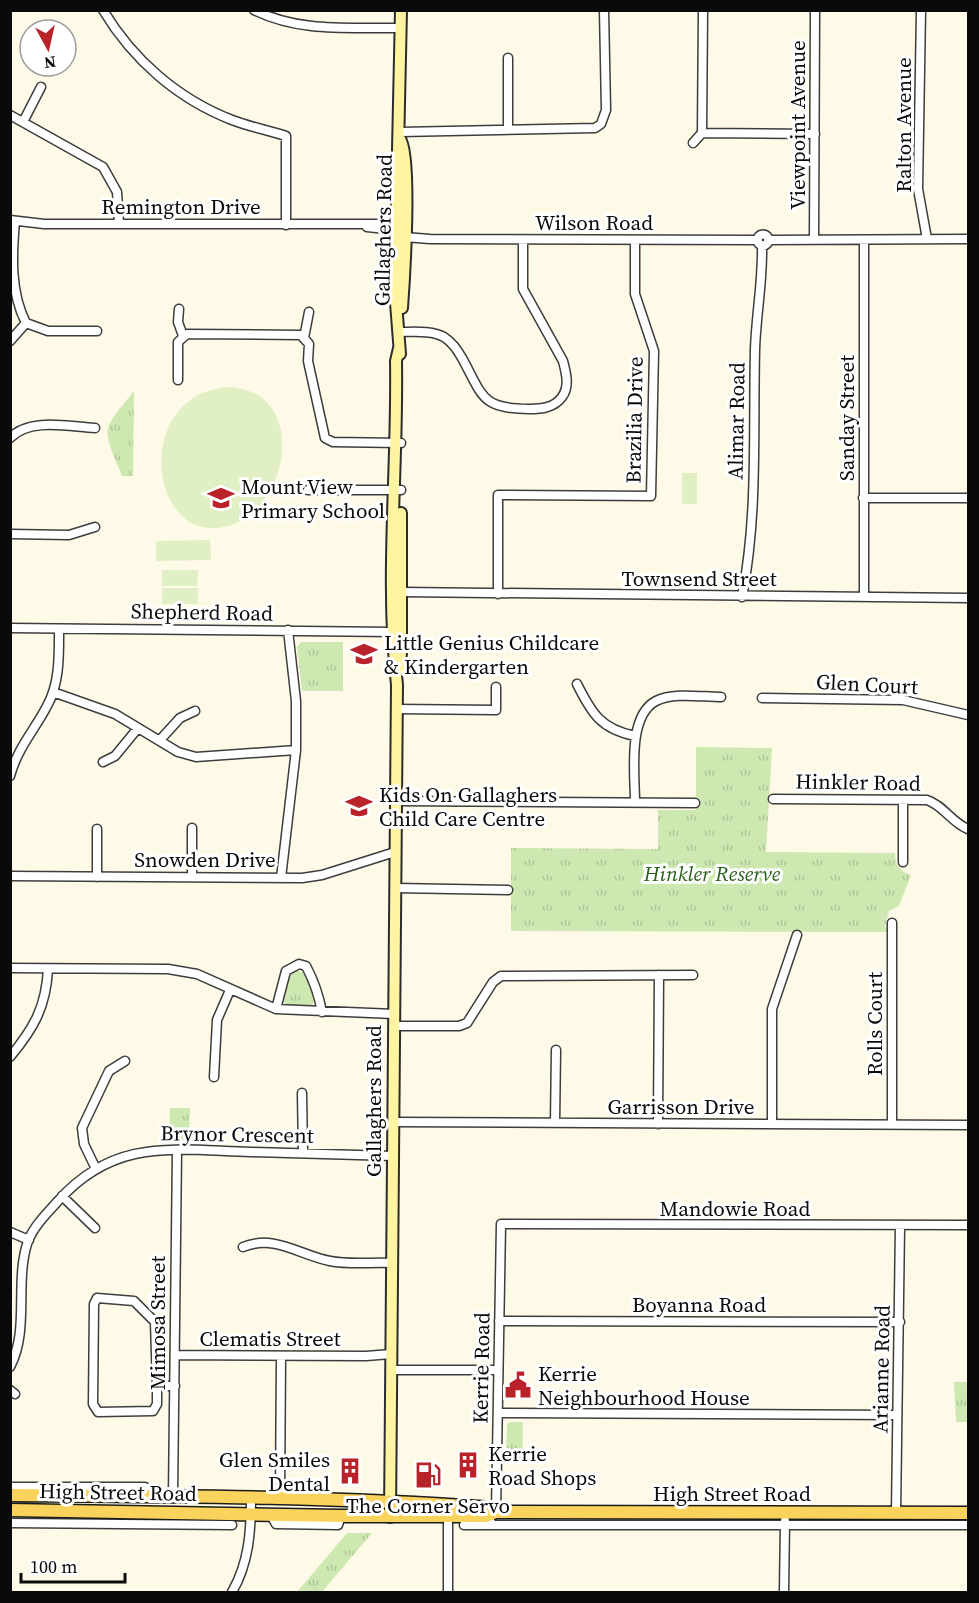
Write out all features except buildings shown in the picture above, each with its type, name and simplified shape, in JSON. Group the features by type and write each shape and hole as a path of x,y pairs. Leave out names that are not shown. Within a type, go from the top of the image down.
{"main road":[{"name":"High Street Road","path":"10,1495 222,1497 390,1503 448,1511"},
{"path":"222,1497 222,1519"},
{"name":"High Street Road","path":"10,1510 222,1519 251,1515 390,1517 492,1508 491,1518 785,1519 897,1513 969,1513"}],"street":[{"path":"103,10 133,52 175,90 224,117 286,136 286,225"},
{"path":"254,10 294,24 314,27 401,28"},
{"name":"Gallaghers Road","path":"390,1517 399,442 396,361 399,348 399,230 404,145 400,133 401,10"},
{"path":"400,133 422,130 588,130 601,124 606,110 604,10"},
{"path":"693,143 702,133 703,10"},
{"name":"Viewpoint Avenue","path":"814,240 815,10"},
{"name":"Ralton Avenue","path":"921,10 918,189 927,239"},
{"path":"508,58 508,129"},
{"path":"23,122 41,87"},
{"path":"10,115 103,167 117,192 119,224"},
{"path":"702,133 815,134"},
{"path":"13,220 14,291 17,306 26,323 48,331 97,331"},
{"name":"Remington Drive","path":"13,220 119,224 352,225 380,223 399,230"},
{"name":"Remington Drive","path":"352,225 399,230"},
{"name":"Wilson Road","path":"399,230 430,239 763,242 969,239"},
{"path":"399,322 442,336 452,343 486,400 497,407 544,409 553,404 562,397 567,374 523,289 523,240"},
{"name":"Brazilia Drive","path":"498,594 498,495 651,496 654,351 635,294 635,240"},
{"name":"Sanday Street","path":"864,240 864,597"},
{"name":"Alimar Road","path":"742,597 753,520 756,349 763,242"},
{"path":"179,309 178,322 183,336"},
{"path":"304,338 309,312"},
{"path":"10,341 26,323"},
{"path":"178,380 178,342 187,334 301,336 309,344 308,361 325,438 333,442 399,442"},
{"path":"10,438 24,428 35,425 95,428"},
{"path":"308,490 398,490"},
{"name":"Gallaghers Road","path":"397,632 402,594 398,490"},
{"path":"864,498 969,498"},
{"path":"10,534 69,535 95,527"},
{"name":"Townsend Street","path":"402,594 969,598"},
{"name":"Shepherd Road","path":"10,628 397,632"},
{"path":"10,776 13,754 48,706 53,692 59,666 59,628"},
{"path":"281,878 296,750 297,701 288,630"},
{"path":"577,684 591,711 613,731 635,736"},
{"path":"396,709 496,710 496,687"},
{"path":"53,692 115,714 178,752 196,757 296,750"},
{"path":"635,802 635,736 642,715 655,702 672,697 721,697"},
{"name":"Glen Court","path":"762,698 903,700 969,714"},
{"path":"160,740 180,718 195,711"},
{"path":"103,762 115,756 138,728"},
{"name":"Hinkler Road","path":"773,799 933,802 956,824 969,829"},
{"path":"903,800 903,862"},
{"path":"395,801 695,802"},
{"path":"192,828 192,877"},
{"path":"97,829 97,877"},
{"name":"Snowden Drive","path":"10,876 281,878 322,875 395,852"},
{"path":"395,888 508,890"},
{"name":"Rolls Court","path":"892,923 892,1124"},
{"path":"772,1124 772,1009 797,935"},
{"path":"276,1009 286,971 299,964 306,966 320,997 322,1012"},
{"path":"10,968 168,969 197,974 276,1009 459,1026 467,1023 493,982 501,976 693,975"},
{"path":"10,1057 33,1030 45,999 48,969"},
{"path":"658,1124 659,975"},
{"path":"214,1077 217,1020 230,990"},
{"path":"555,1123 556,1050"},
{"path":"95,1167 84,1144 82,1128 109,1071 125,1060"},
{"path":"302,1093 303,1153"},
{"name":"Garrisson Drive","path":"393,1122 969,1125"},
{"name":"Brynor Crescent","path":"10,1367 19,1336 21,1279 29,1240 43,1217 62,1196 95,1167 155,1150 393,1156"},
{"name":"Mimosa Street","path":"173,1496 177,1150"},
{"path":"62,1196 95,1228"},
{"name":"Mandowie Road","path":"501,1224 900,1227 969,1225"},
{"name":"Kerrie Road","path":"491,1518 498,1413 501,1224"},
{"name":"Arianne Road","path":"897,1513 900,1227"},
{"path":"10,1232 29,1240"},
{"path":"243,1247 257,1242 285,1245 328,1260 392,1263"},
{"path":"97,1298 134,1301 155,1322 157,1386 157,1404 153,1411 98,1412 93,1404 93,1304 97,1298"},
{"name":"Boyanna Road","path":"499,1321 900,1322"},
{"name":"Clematis Street","path":"175,1355 366,1356 391,1361 498,1370"},
{"path":"280,1499 281,1356"},
{"path":"157,1386 175,1386"},
{"path":"498,1413 897,1414"},
{"name":"High Street Road","path":"10,1486 145,1487 152,1496"},
{"path":"232,1593 244,1567 251,1498"},
{"path":"448,1511 448,1593"},
{"path":"464,1525 491,1518"},
{"name":"High Street Road","path":"10,1523 222,1519 232,1525"},
{"path":"784,1593 785,1519 969,1526"}],"green space":[{"path":"227,387 256,394 273,411 282,434 281,460 273,486 257,508 236,523 209,528 188,521 173,505 164,484 161,459 166,434 178,412 198,395"},
{"path":"134,391 133,476 122,476 111,448 108,430 115,415"},
{"path":"682,473 697,473 697,504 682,504"},
{"path":"210,540 211,560 156,561 156,541"},
{"path":"162,570 198,570 197,586 162,586"},
{"path":"162,588 198,588 198,604 162,604"},
{"path":"301,642 343,642 343,691 302,691 297,647"},
{"name":"Hinkler Reserve","path":"696,747 772,748 766,852 895,853 899,867 911,875 899,906 889,911 885,926 888,932 511,931 511,848 658,849 658,810 696,810"},
{"path":"295,970 305,973 315,1001 309,1008 288,1006 283,1001 291,974"},
{"path":"170,1108 190,1108 189,1142 169,1142"},
{"path":"954,1382 968,1382 968,1422 956,1422"},
{"path":"509,1422 523,1422 522,1462 506,1462"},
{"path":"347,1533 372,1533 322,1592 297,1592"}],"place":[{"name":"Mount View Primary School","path":"221,498"},
{"name":"Little Genius Childcare & Kindergarten","path":"364,654"},
{"name":"Kids On Gallaghers Child Care Centre","path":"359,806"},
{"name":"Kerrie Neighbourhood House","path":"518,1385"},
{"name":"Kerrie Road Shops","path":"468,1465"},
{"name":"Glen Smiles Dental","path":"350,1471"},
{"name":"The Corner Servo","path":"428,1475"}]}
